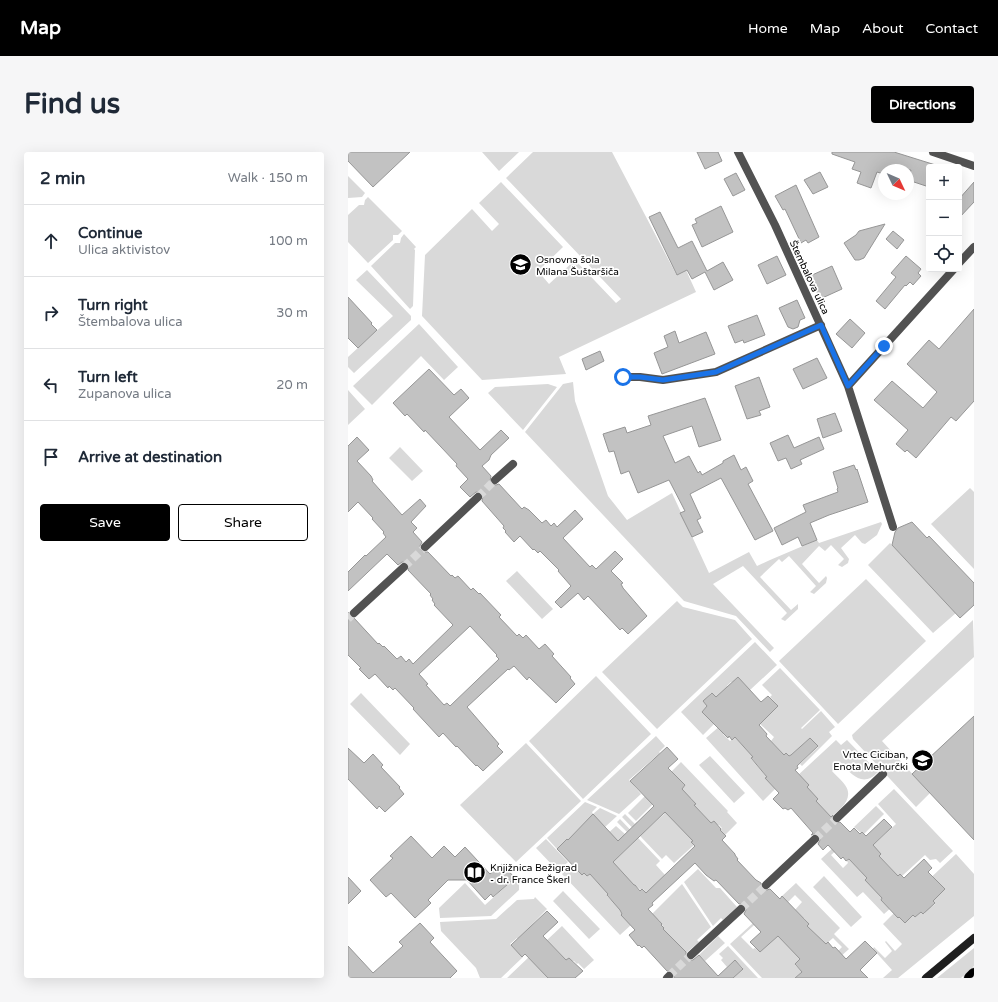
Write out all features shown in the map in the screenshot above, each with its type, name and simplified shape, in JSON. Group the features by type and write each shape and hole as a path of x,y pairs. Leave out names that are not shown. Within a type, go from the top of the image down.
{"highway":[{"path":"970,978 974,974"}],"main road":[{"path":"926,978 974,938"}],"street":[{"name":"Štembalova ulica","path":"738,152 775,225 848,386 893,527"},
{"path":"933,152 974,166"},
{"path":"962,260 974,247"},
{"path":"848,386 951,272"},
{"path":"623,377 640,377 663,380 716,372 821,325"},
{"path":"495,480 513,464"},
{"path":"425,547 478,497"},
{"path":"354,613 404,568"},
{"path":"837,818 883,774"},
{"path":"766,885 815,839"},
{"path":"691,955 741,909"}],"shaded area":[{"path":"482,152 519,152 499,171"},
{"name":"Osnovna šola Milana Šuštaršiča","path":"533,152 612,152 676,274 686,270 696,292 559,357 566,374 482,380 422,316 425,255 472,209 492,231 499,224 479,203 501,182 563,247 538,271 549,284 575,260 616,303 621,299 506,178"},
{"path":"348,176 365,193 362,197 348,198"},
{"path":"368,197 402,231 398,235 393,235 393,240 368,263 348,242 348,215 359,205 364,205 365,200"},
{"path":"404,234 416,247 414,249 413,306 410,309 371,266 395,243 400,243"},
{"path":"367,270 411,316 411,320 354,373 348,367 348,357 393,316 356,280"},
{"path":"419,324 458,367 444,380 421,356 372,405 353,386"},
{"path":"573,382 575,401 608,496 627,520 672,493 709,573 749,552 757,566 817,540 819,543 881,522 882,524 877,535 865,544 862,543 855,535 841,548 849,559 848,563 842,567 838,565 844,559 831,545 825,551 819,546 802,564 819,583 826,576 827,578 826,583 814,594 810,592 816,586 789,556 782,562 779,559 760,577 791,610 798,604 798,609 785,621 781,619 787,613 743,566 713,584 774,648 770,652 736,616 684,601 525,432 563,384"},
{"path":"548,384 557,387 523,430 488,393 495,387"},
{"path":"348,390 365,409 348,425"},
{"path":"400,447 423,471 412,481 389,458"},
{"path":"970,488 974,492 974,569 931,524"},
{"path":"890,543 956,613 933,633 868,565"},
{"path":"517,571 553,609 542,619 506,581"},
{"path":"866,579 926,641 838,724 779,661"},
{"path":"677,601 683,607 735,620 752,639 657,729 602,672"},
{"path":"973,620 974,657 882,741 930,793 916,807 853,739 852,735"},
{"path":"755,642 777,665 750,690 731,682 727,686 729,688 717,699 711,693 704,701 707,706 702,712 714,724 703,735 681,712"},
{"path":"780,668 820,710 801,728 802,729 821,711 835,727 829,732 832,736 802,766 800,764 818,747 810,738 791,755 789,756 786,753 784,755 771,741 774,737 760,724 778,706 770,697 772,695 762,685"},
{"path":"596,676 651,734 583,799 529,741"},
{"path":"361,693 410,744 400,755 350,704"},
{"path":"721,725 725,732 723,734 730,741 735,737 753,757 751,759 767,777 765,778 778,786 763,801 706,738"},
{"path":"656,736 665,746 659,752 660,753 629,780 641,794 619,814 587,800"},
{"path":"836,740 841,745 847,740 878,772 873,777 867,779 858,778 849,772 841,763 832,771 845,785 848,790 848,795 845,804 831,817 807,792 810,790 796,777"},
{"path":"526,743 581,801 516,862 460,805"},
{"path":"710,756 745,793 734,803 699,765"},
{"path":"681,762 728,811 727,812 737,823 725,835 720,830 722,828 719,825 712,824 694,805 696,804 691,798 689,800 680,790 685,785 668,775"},
{"path":"894,789 953,851 940,863 936,859 930,860 925,855 902,876 900,874 898,876 871,847 896,824 878,804"},
{"path":"648,793 655,802 636,821 628,813"},
{"path":"585,802 597,807 592,812 593,814 600,808 617,816 605,827 593,815 557,849 547,838"},
{"path":"662,806 694,840 692,842 694,845 674,863 666,855 662,859 622,817 625,814 635,824 637,822 645,831 664,814"},
{"path":"876,806 884,814 863,835 854,827"},
{"path":"620,819 660,861 656,865 665,875 646,893 643,889 641,890 635,885 633,886 612,863 633,843 625,835 607,851 596,844 616,826 625,834 627,832 617,822"},
{"path":"546,839 568,862 558,871 536,848"},
{"path":"835,846 838,849 831,855 843,868 848,863 847,861 849,859 881,892 878,894 882,898 881,900 892,907 884,914 863,892 857,897 821,859"},
{"path":"956,854 974,874 974,916 898,978 883,978 892,970 873,949 874,947 885,958 892,951 885,942 886,941 895,951 902,944 883,924 894,913 905,923 913,915 915,917 921,912 924,914 929,906 931,907 935,904 933,901 941,893 930,882 924,884"},
{"path":"575,863 587,876 590,874 608,894 607,896 611,900 613,899 622,908 620,911 622,914 621,915 632,924 620,935 562,874"},
{"path":"698,869 716,888 720,888 737,907 723,920 721,918 713,926 684,882"},
{"path":"824,876 862,917 851,927 813,887"},
{"path":"516,877 519,879 519,890 491,916 440,918 439,908 465,883 485,905"},
{"path":"796,883 840,928 834,934 849,949 840,957 836,953 842,947 833,938 825,945 807,926 809,924 804,918 802,920 794,911 802,902 795,895 788,902 782,896"},
{"path":"682,884 711,927 697,940 699,942 686,953 663,929 664,928 659,920 650,916"},
{"path":"563,891 600,929 589,939 553,901"},
{"path":"535,897 547,909 518,939 517,938 510,944 523,957 501,978 480,978 476,968 441,931 440,922 496,919 517,900 534,899"},
{"path":"763,914 764,916 741,937 753,949 755,948 760,952 781,932 801,959 795,965 802,972 795,978 762,978 730,944"},
{"path":"562,926 594,960 584,969 574,961 566,960 547,940"},
{"path":"718,936 725,943 705,961 699,955"},
{"path":"728,946 758,978 733,978 743,968 735,960 727,967 721,960 723,958 719,954"},
{"path":"974,948 974,966 961,978 937,978"},
{"path":"530,956 538,967 539,966 549,976 547,978 507,978"}],"building":[{"path":"348,152 410,152 373,187 348,161"},
{"path":"697,152 718,152 722,161 705,169"},
{"path":"832,152 894,152 932,164 926,164 926,186 914,182 914,164 878,164 878,172 871,188 857,183 861,172 852,169 855,162 832,154"},
{"path":"820,172 828,187 813,194 804,180"},
{"path":"736,173 745,190 733,196 724,179"},
{"path":"974,182 974,202 962,215 962,200 962,196"},
{"path":"796,185 819,237 808,243 806,240 801,243 785,209 783,210 775,196"},
{"path":"721,206 733,232 702,247 692,225 697,223 695,219"},
{"path":"660,212 678,248 692,241 707,271 723,262 733,280 714,290 705,272 692,279 687,270 677,275 649,217"},
{"path":"885,224 864,258 855,260 844,243 856,235 859,231"},
{"path":"893,231 904,240 897,249 886,239"},
{"path":"777,256 786,275 767,284 758,265"},
{"path":"906,256 921,269 918,273 921,276 913,285 910,282 906,286 905,285 885,309 876,301 896,277 891,273"},
{"path":"832,266 842,289 820,299 810,276"},
{"path":"348,297 377,330 358,348 348,338"},
{"path":"797,300 805,318 800,320 798,327 793,329 788,327 779,308"},
{"path":"974,309 974,401 956,421 951,417 916,458 907,450 905,452 896,444 908,430 874,400 892,381 923,408 937,392 907,364 929,340 939,349"},
{"path":"757,315 765,335 744,343 743,340 735,343 728,326"},
{"path":"850,319 865,333 852,348 836,334"},
{"path":"675,331 679,343 706,332 715,354 662,374 654,353 668,347 664,336"},
{"path":"600,351 604,361 586,370 582,359"},
{"path":"817,358 827,378 803,389 793,369"},
{"path":"429,369 454,395 461,389 469,398 449,417 480,450 501,430 509,438 482,466 491,476 491,484 499,484 522,509 524,507 542,523 546,520 551,526 554,523 557,527 575,510 583,519 563,538 590,567 592,565 596,569 615,551 623,559 611,571 623,583 621,584 623,588 647,616 628,634 622,628 620,630 588,596 584,600 578,593 561,608 555,602 571,586 558,571 559,570 540,551 538,553 534,549 533,550 520,536 514,542 505,532 506,531 503,528 504,526 482,501 482,493 476,492 470,497 460,487 468,479 456,466 457,464 425,430 424,432 407,414 405,416 393,403"},
{"path":"759,377 770,407 759,411 761,415 747,419 735,386"},
{"path":"705,398 721,440 699,447 692,426 663,436 675,463 689,456 698,473 700,471 702,475 734,455 741,470 746,467 753,481 748,484 773,531 755,540 721,478 690,494 701,518 697,520 703,532 692,537 680,513 685,511 669,480 638,493 629,471 621,474 614,451 609,452 603,434 625,427 627,433 651,425 648,416"},
{"path":"835,413 842,431 823,438 817,419"},
{"path":"788,435 794,448 819,437 824,449 800,460 802,464 791,469 786,458 778,461 770,443"},
{"path":"357,437 369,450 357,461 371,476 372,481 402,515 420,499 426,506 411,522 417,528 413,532 422,542 420,546 421,550 428,552 451,576 452,575 455,578 458,576 471,590 473,588 479,594 480,593 501,615 499,617 517,636 519,634 523,638 526,635 539,649 545,644 554,654 552,656 571,677 570,678 575,684 556,703 529,677 527,680 514,666 509,670 508,669 467,707 499,744 497,746 503,752 483,771 443,733 439,737 395,688 393,690 389,686 388,688 375,674 369,679 359,669 361,668 348,655 348,612 350,617 354,618 378,644 379,643 383,647 384,646 397,659 401,656 406,662 409,659 413,664 453,625 434,605 433,599 430,595 431,594 408,570 408,563 402,562 398,565 387,554 348,591 348,572 386,537 383,533 384,532 372,519 373,518 358,502 348,512 348,446","holes":["470,626 497,655 496,656 499,659 450,706 447,703 444,705 426,685 428,684 419,674"]},
{"path":"854,465 856,470 857,469 868,502 810,523 817,540 802,546 798,537 782,545 774,528 806,512 803,505 838,492 833,472"},
{"path":"912,522 927,538 929,536 974,583 974,605 960,618 892,545 895,532 898,528"},
{"path":"738,677 761,702 768,696 778,706 759,725 767,734 766,736 784,755 786,753 789,756 791,755 810,738 818,746 797,766 798,768 795,770 809,785 807,787 818,799 816,801 831,817 833,815 833,822 840,822 850,832 854,828 860,834 862,832 866,836 884,819 892,827 873,845 881,854 879,856 898,876 900,874 904,878 924,859 932,868 928,872 945,889 933,901 935,903 923,914 921,912 915,917 913,915 905,923 899,917 898,918 881,900 882,898 865,880 867,878 849,859 846,861 843,857 841,859 828,845 823,850 818,844 820,840 819,835 811,835 813,833 791,808 788,810 785,808 783,809 773,799 779,793 765,778 767,777 751,758 753,757 735,737 732,740 729,736 728,738 702,712 707,706 703,701 712,693 716,697"},
{"path":"974,716 974,840 912,774"},
{"path":"667,747 678,759 668,768 685,785 682,789 696,804 694,805 711,823 714,821 721,829 720,830 726,836 722,840 735,854 738,859 737,860 756,880 761,883 762,889 770,889 780,899 782,896 809,924 807,926 826,944 828,942 833,948 835,947 846,959 865,941 877,953 860,970 868,978 795,978 802,972 795,964 800,959 778,936 760,952 750,942 761,932 744,914 746,910 745,906 739,904 716,880 714,881 706,875 695,863 652,903 653,905 648,909 662,924 663,929 686,952 686,957 689,960 693,960 699,955 718,976 735,960 743,969 733,978 674,978 673,972 667,971 644,946 642,948 639,945 638,946 629,935 635,930 621,915 620,910 607,895 608,894 590,874 587,876 584,873 582,875 557,849 567,839 568,840 593,814 618,841 654,806 630,781","holes":["665,812 693,841 691,842 695,846 646,893 642,889 640,891 613,862"]},
{"path":"348,748 364,763 373,754 383,765 381,767 400,787 399,788 404,794 385,812 379,806 377,809 348,779"},
{"path":"411,836 432,858 444,846 455,857 465,847 490,874 502,864 515,878 493,897 491,894 485,900 467,880 448,880 428,900 431,903 415,918 391,893 386,897 370,880 393,858 390,856"},
{"path":"348,877 361,891 348,904"},
{"path":"547,911 558,922 543,936 566,960 569,958 583,971 575,978 548,978 525,954 522,957 511,945"},
{"path":"420,923 434,938 430,942 457,971 450,978 348,978 348,946 373,973 403,946 399,942"}],"tunnel":[{"path":"478,497 495,480"},
{"path":"404,567 425,547"},
{"path":"348,619 354,613"},
{"path":"815,839 837,818"},
{"path":"741,909 766,885"},
{"path":"669,976 691,955"}],"place":[{"name":"Osnovna šola Milana Šuštaršiča","path":"520,265"},
{"name":"Vrtec Ciciban, Enota Mehurčki","path":"923,760"},
{"name":"Knjižnica Bežigrad - dr. France Škerl","path":"474,873"}],"route":[{"path":"623,377 640,377 663,380 716,372 821,325 848,386 884,346"}]}
